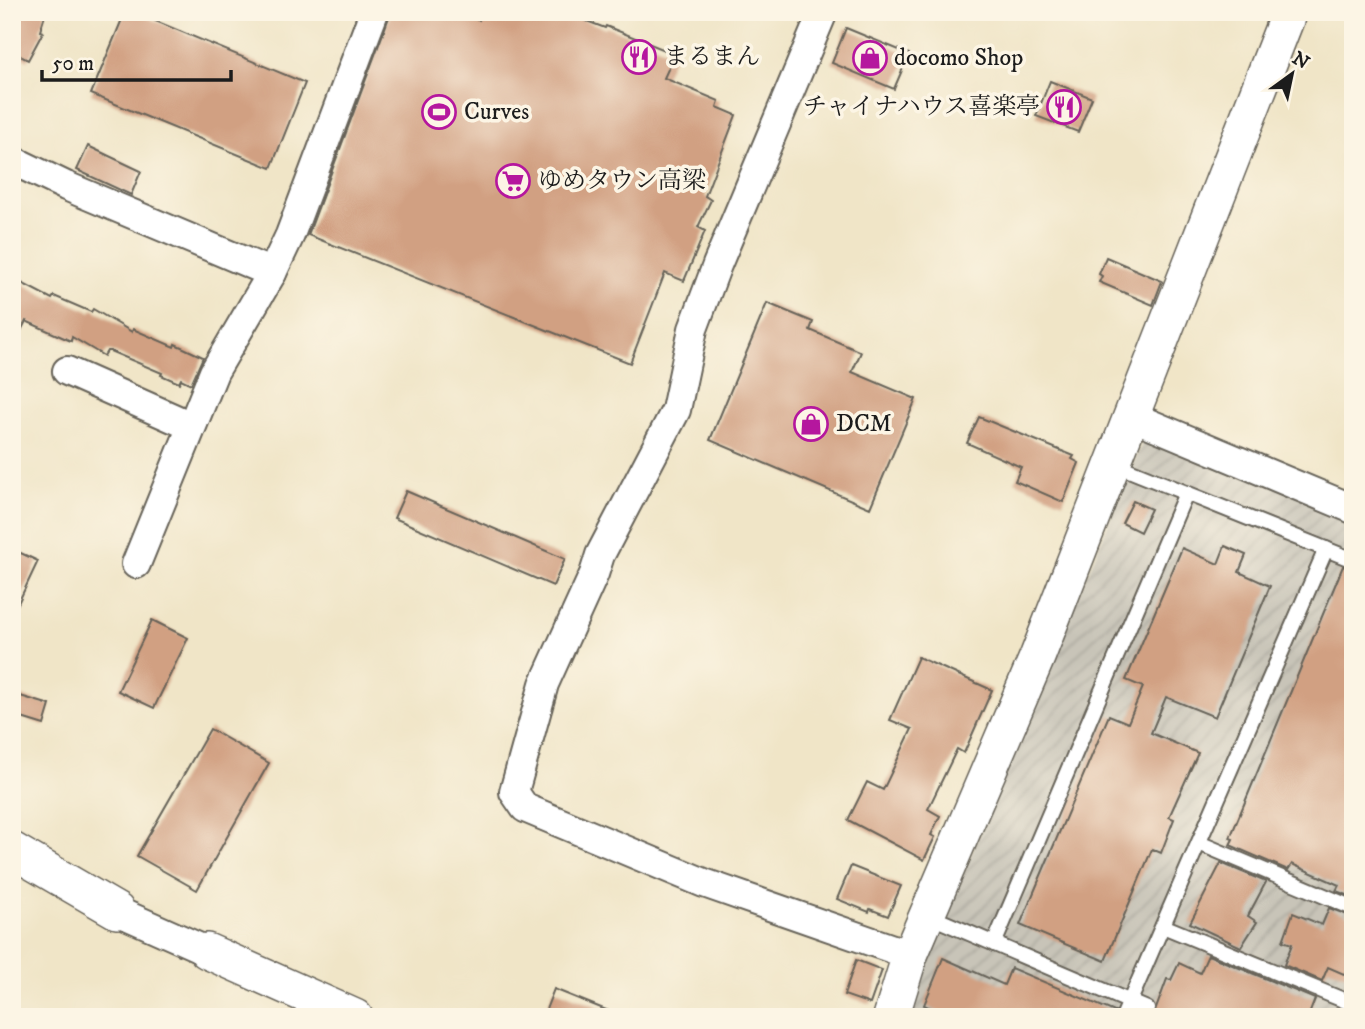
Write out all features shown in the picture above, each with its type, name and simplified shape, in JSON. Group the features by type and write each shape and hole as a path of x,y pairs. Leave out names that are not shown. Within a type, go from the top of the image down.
{"street":[{"path":"136,564 214,372 272,272 289,235 374,12"},
{"path":"823,12 693,329 676,410 600,555 544,684 514,792 525,808 704,883 910,955"},
{"path":"891,1017 910,955 1038,655 1289,12"},
{"path":"12,160 66,186 272,272"},
{"path":"67,371 191,426"},
{"path":"1131,416 1353,509"},
{"path":"12,850 117,911 355,1017"}],"lane":[{"path":"1112,464 1353,560"},
{"path":"994,944 1186,493"},
{"path":"1123,1017 1326,549"},
{"path":"1199,843 1353,908"},
{"path":"927,915 1147,1009"},
{"path":"1163,926 1353,1004"}],"shaded area":[{"path":"1146,432 1353,517 1353,1017 905,1017 922,971"}],"building":[{"path":"12,12 46,12 40,31 43,32 28,60 12,52"},
{"path":"125,12 134,12 305,83 271,168 91,94"},
{"name":"ゆめタウン高梁","path":"391,12 459,12 479,20 482,12 563,12 675,54 664,78 719,101 717,107 736,115 705,196 711,200 698,227 705,231 684,281 665,273 630,363 308,235"},
{"name":"docomo Shop","path":"846,28 909,54 894,89 832,63"},
{"name":"チャイナハウス喜楽亭","path":"1050,81 1092,98 1078,132 1036,116"},
{"path":"88,146 141,171 131,195 77,170"},
{"path":"1106,257 1162,281 1153,305 1099,282 1102,276 1099,274"},
{"path":"12,278 52,299 54,296 91,312 93,309 132,332 133,329 203,357 191,384 181,379 179,383 110,351 104,356 72,337 71,341 26,321 12,348"},
{"name":"DCM","path":"767,303 813,322 810,330 861,352 852,372 916,399 870,508 710,440"},
{"path":"979,417 1074,456 1072,459 1079,463 1063,502 1015,481 1021,467 967,443"},
{"path":"406,491 565,559 553,586 394,518"},
{"path":"1133,501 1151,509 1140,532 1122,523"},
{"path":"1225,546 1246,555 1239,572 1270,586 1215,717 1166,697 1151,733 1198,753 1169,817 1174,819 1161,853 1152,849 1105,961 1020,925 1109,715 1128,723 1143,687 1126,680 1182,548 1218,564"},
{"path":"12,549 38,561 12,616"},
{"path":"1343,566 1353,569 1353,897 1336,891 1339,885 1292,864 1288,870 1230,845 1233,839 1230,838"},
{"path":"152,620 188,638 154,708 118,691"},
{"path":"918,657 992,690 964,753 957,749 928,809 940,816 931,835 935,837 924,860 848,820 867,782 883,790 912,729 890,720"},
{"path":"17,695 50,705 44,725 12,715"},
{"path":"210,729 269,763 197,890 137,856"},
{"path":"1221,863 1266,882 1248,916 1257,922 1241,947 1190,923"},
{"path":"851,866 901,886 888,916 870,909 869,912 837,899"},
{"path":"1329,908 1353,917 1353,978 1328,967 1322,981 1284,965 1292,944 1283,941 1293,913 1322,925"},
{"path":"1208,955 1315,999 1308,1017 1153,1017 1167,979 1171,980 1179,963 1200,973"},
{"path":"943,958 1004,985 1011,968 1115,1012 1114,1017 949,1017 924,1005"},
{"path":"856,960 882,970 870,1004 844,995"},
{"path":"554,989 621,1016 621,1017 543,1017"}],"place":[{"name":"まるまん","path":"639,57"},
{"name":"docomo Shop","path":"870,58"},
{"name":"チャイナハウス喜楽亭","path":"1064,107"},
{"name":"Curves","path":"439,112"},
{"name":"ゆめタウン高梁","path":"513,181"},
{"name":"DCM","path":"811,424"}]}
